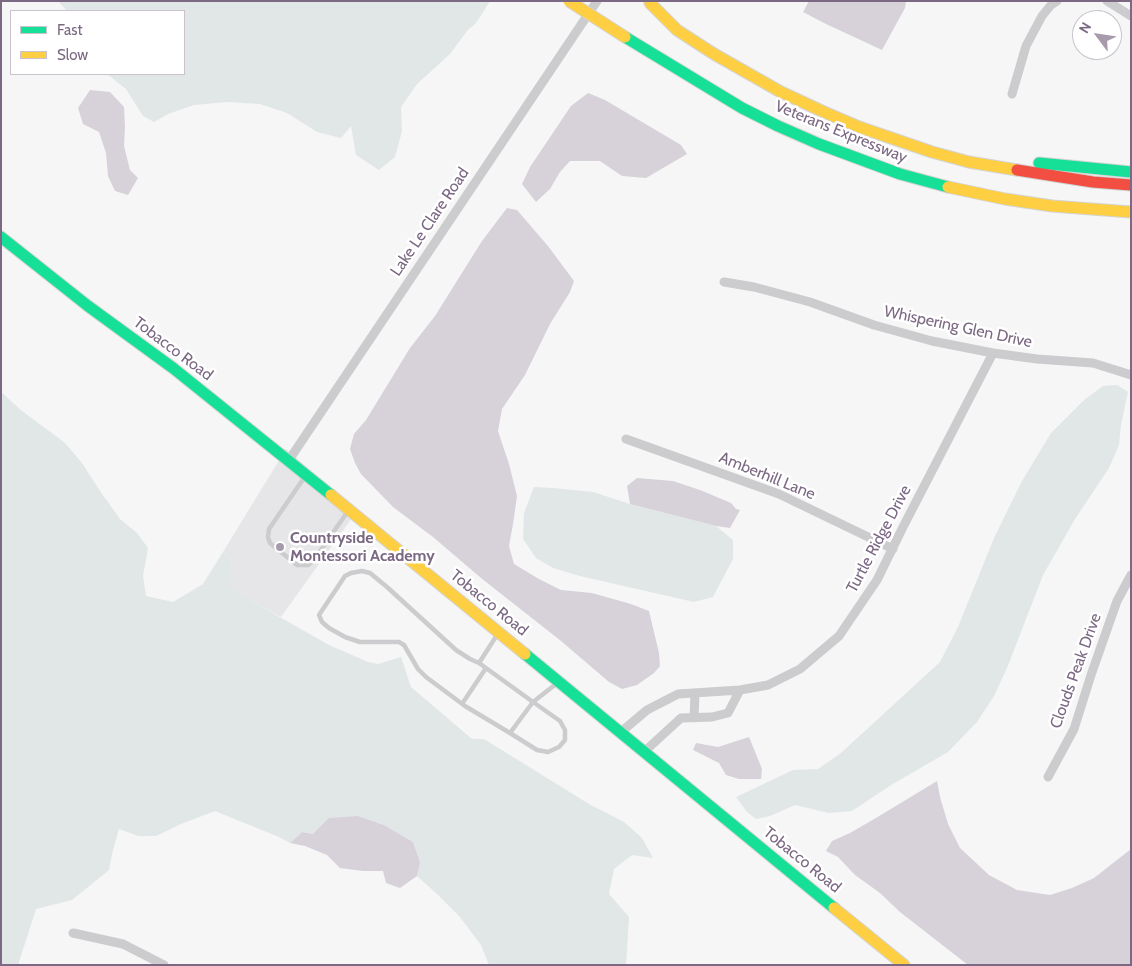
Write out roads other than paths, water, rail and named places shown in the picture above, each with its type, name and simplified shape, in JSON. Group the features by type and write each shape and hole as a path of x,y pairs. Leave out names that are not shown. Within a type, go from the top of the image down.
{"main road":[{"name":"Veterans Expressway","path":"569,1 742,108 819,144 900,174 954,189 1052,206 1131,212"},
{"path":"648,2 682,20"},
{"path":"648,2 677,30 762,81 824,112 868,130 932,152 970,162 1058,177 1131,185"},
{"name":"Veterans Expressway","path":"891,126 908,132"},
{"path":"998,156 1051,164 1131,172"},
{"name":"Tobacco Road","path":"1,237 88,306 173,368 289,460 904,965"}],"street":[{"name":"Lake Le Clare Road","path":"289,460 597,1"},
{"path":"1012,94 1026,46 1042,16 1051,4 1057,1"},
{"path":"1106,1 1131,16"},
{"name":"Whispering Glen Drive","path":"724,282 754,287 800,300 874,325 932,341 1037,360 1093,363 1131,375"},
{"name":"Turtle Ridge Drive","path":"621,732 647,710 678,694 740,690 768,685 800,669 839,636 877,580 993,353"},
{"name":"Amberhill Lane","path":"626,439 778,494 893,549"},
{"name":"Clouds Peak Drive","path":"1048,777 1074,729 1117,601 1131,575"},
{"path":"645,751 681,718 712,717 728,713 740,690"},
{"path":"694,718 696,693"},
{"path":"73,933 123,944 164,965"}],"lane":[{"path":"306,474 268,529 270,544 297,565 308,565 314,560 349,509"},
{"path":"362,571 370,573 388,587 456,650 486,668 560,721 565,730 565,740 559,747 548,752 537,750 462,704 426,678 418,669 404,645 399,642 360,642 345,637 329,628 322,622 319,615 345,576 362,571"},
{"path":"479,663 499,632"},
{"path":"462,704 486,668"},
{"path":"510,733 533,702 559,681"}],"place":[{"name":"Countryside Montessori Academy","path":"280,547"}]}
